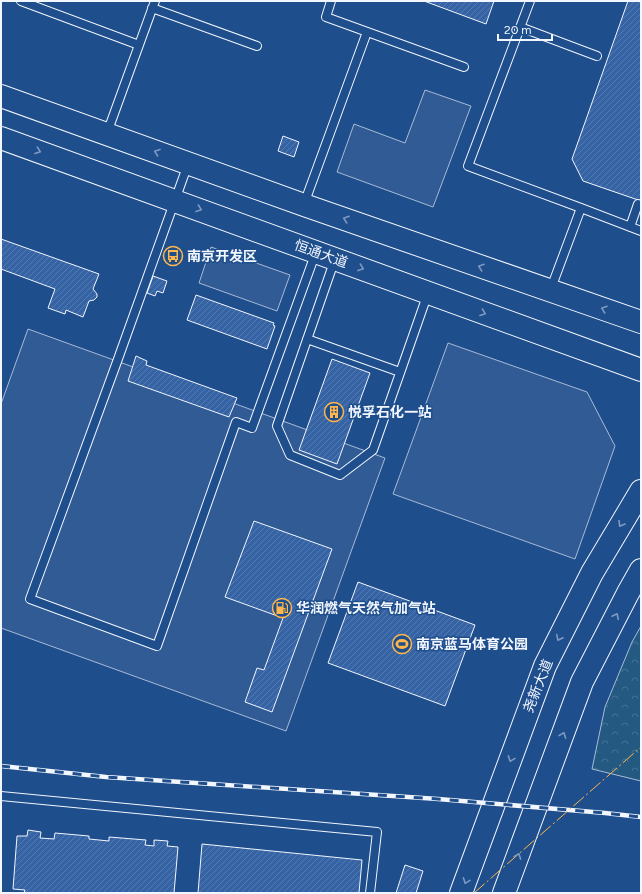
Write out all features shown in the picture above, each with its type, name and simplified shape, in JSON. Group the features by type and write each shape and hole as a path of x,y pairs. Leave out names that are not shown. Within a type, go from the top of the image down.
{"main road":[{"path":"1,96 641,322"},
{"name":"恒通大道","path":"1,138 641,370"},
{"name":"尧新大道","path":"461,893 545,666 592,573 641,491"},
{"path":"504,893 582,682 634,588 641,570"}],"lane":[{"path":"21,1 139,45"},
{"path":"331,1 326,17 464,67"},
{"path":"530,1 468,166 641,231"},
{"path":"107,134 153,5 256,46"},
{"path":"520,27 598,56"},
{"path":"304,204 367,32"},
{"path":"188,163 30,599 157,646 236,422 252,428 325,255"},
{"path":"630,227 638,204"},
{"path":"550,291 581,208"},
{"path":"325,255 307,338 277,426 290,455 340,475 373,450 428,293"},
{"path":"307,338 400,372"},
{"path":"1,796 377,832 370,893"}],"green space":[{"path":"641,626 641,781 592,769 605,707 632,642"}],"shaded area":[{"path":"425,90 471,106 433,207 337,172 354,124 405,143"},
{"path":"211,247 290,275 277,311 199,283"},
{"path":"28,329 385,458 286,731 1,628 1,404"},
{"path":"448,343 587,392 615,446 575,559 393,494"}],"building":[{"path":"424,1 494,1 486,24"},
{"path":"628,1 641,1 641,201 583,181 572,159"},
{"path":"283,136 299,142 294,157 278,151"},
{"path":"1,239 99,274 93,289 97,294 97,297 94,300 89,301 83,317 66,310 65,314 48,308 55,289 1,269"},
{"path":"153,276 167,281 163,293 157,291 155,296 147,293"},
{"path":"196,295 274,323 273,325 275,326 267,349 187,320"},
{"path":"136,356 147,361 146,365 237,398 229,417 128,381"},
{"name":"悦孚石化一站","path":"332,359 370,373 337,464 299,450"},
{"name":"华润燃气天然气加气站","path":"254,521 332,549 272,712 245,702 257,668 264,670 283,618 225,597"},
{"name":"南京蓝马体育公园","path":"358,582 475,625 445,706 328,663"},
{"path":"28,830 41,832 40,838 54,839 55,833 89,836 89,839 109,841 109,837 146,840 145,845 154,846 154,840 168,841 167,846 178,847 174,893 24,893 25,890 13,889 17,836 27,836"},
{"path":"202,844 362,860 359,893 198,893"},
{"path":"405,865 423,871 416,893 396,893"}],"railway":[{"path":"1,766 106,777 438,799 641,817"}],"power":[{"path":"474,893 641,747"}],"place":[{"name":"南京开发区","path":"173,256"},
{"name":"悦孚石化一站","path":"334,412"},
{"name":"华润燃气天然气加气站","path":"282,608"},
{"name":"南京蓝马体育公园","path":"402,644"}]}
